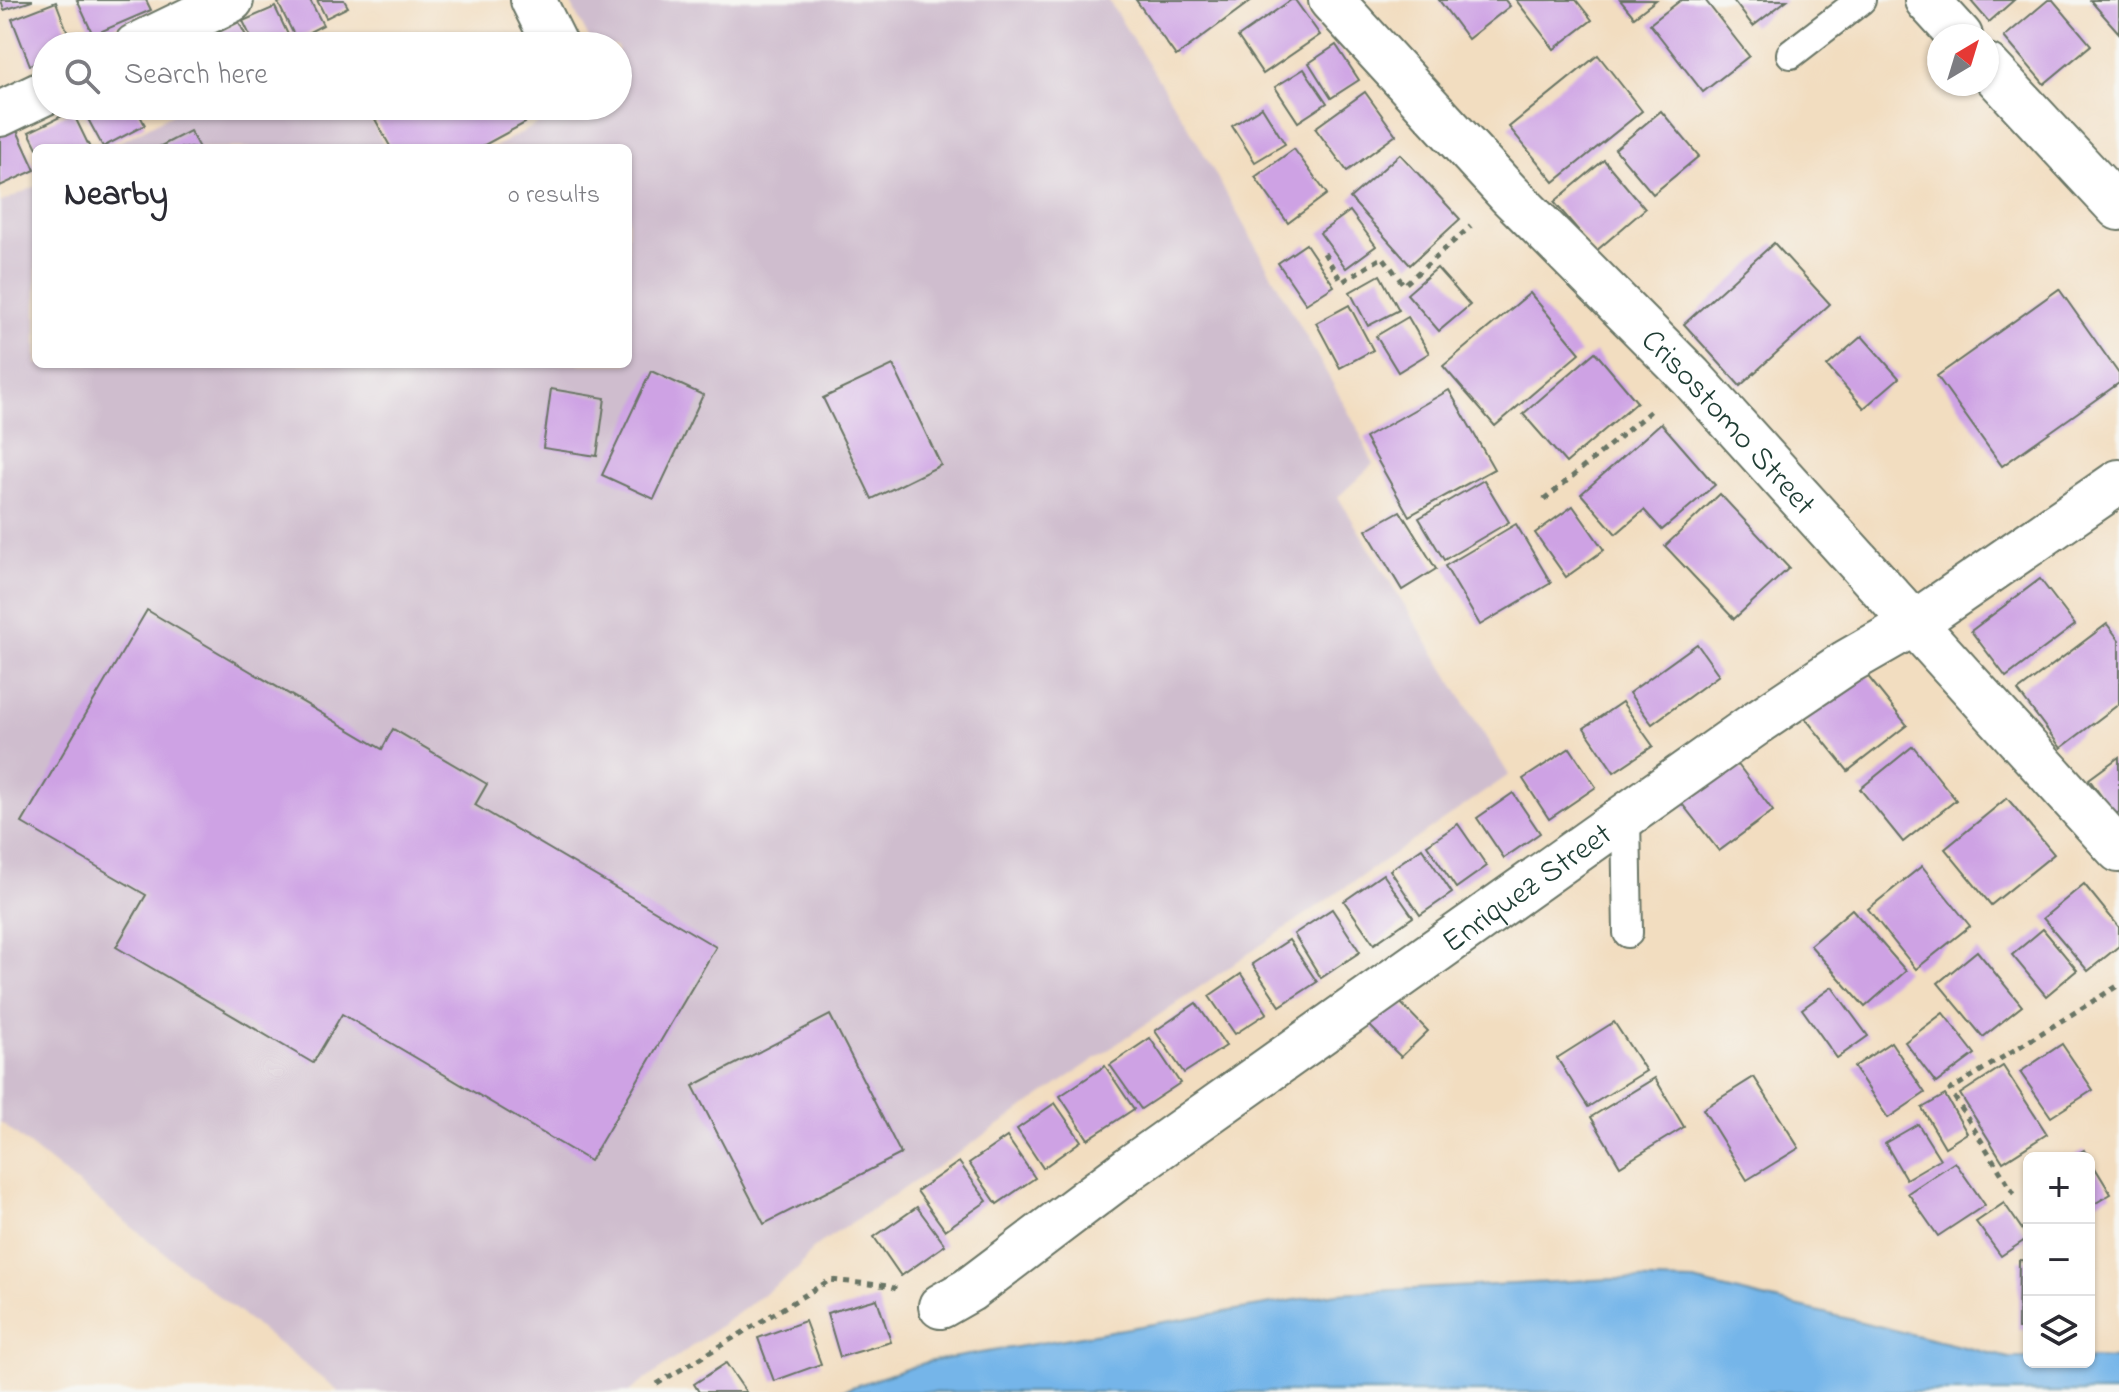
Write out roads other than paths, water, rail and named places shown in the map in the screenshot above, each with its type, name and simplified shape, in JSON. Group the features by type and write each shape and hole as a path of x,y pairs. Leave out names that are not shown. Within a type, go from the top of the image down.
{"street":[{"path":"165,32 231,0"},
{"path":"533,0 549,32"},
{"name":"Crisostomo Street","path":"1331,0 1508,193 1691,377 2119,850"},
{"path":"1927,0 1949,24"},
{"path":"1999,79 2119,208"},
{"path":"0,114 32,99"},
{"name":"Enriquez Street","path":"941,1306 969,1290 1130,1168 1758,722 1847,662 1913,624 2119,482"}],"lane":[{"path":"1791,54 1861,0"},
{"path":"1626,815 1628,933"}],"water":[{"path":"1612,1279 1694,1281 2009,1358 2023,1358 2023,1368 2095,1368 2095,1358 2119,1359 2119,1392 837,1392 927,1362 1337,1293"}]}
